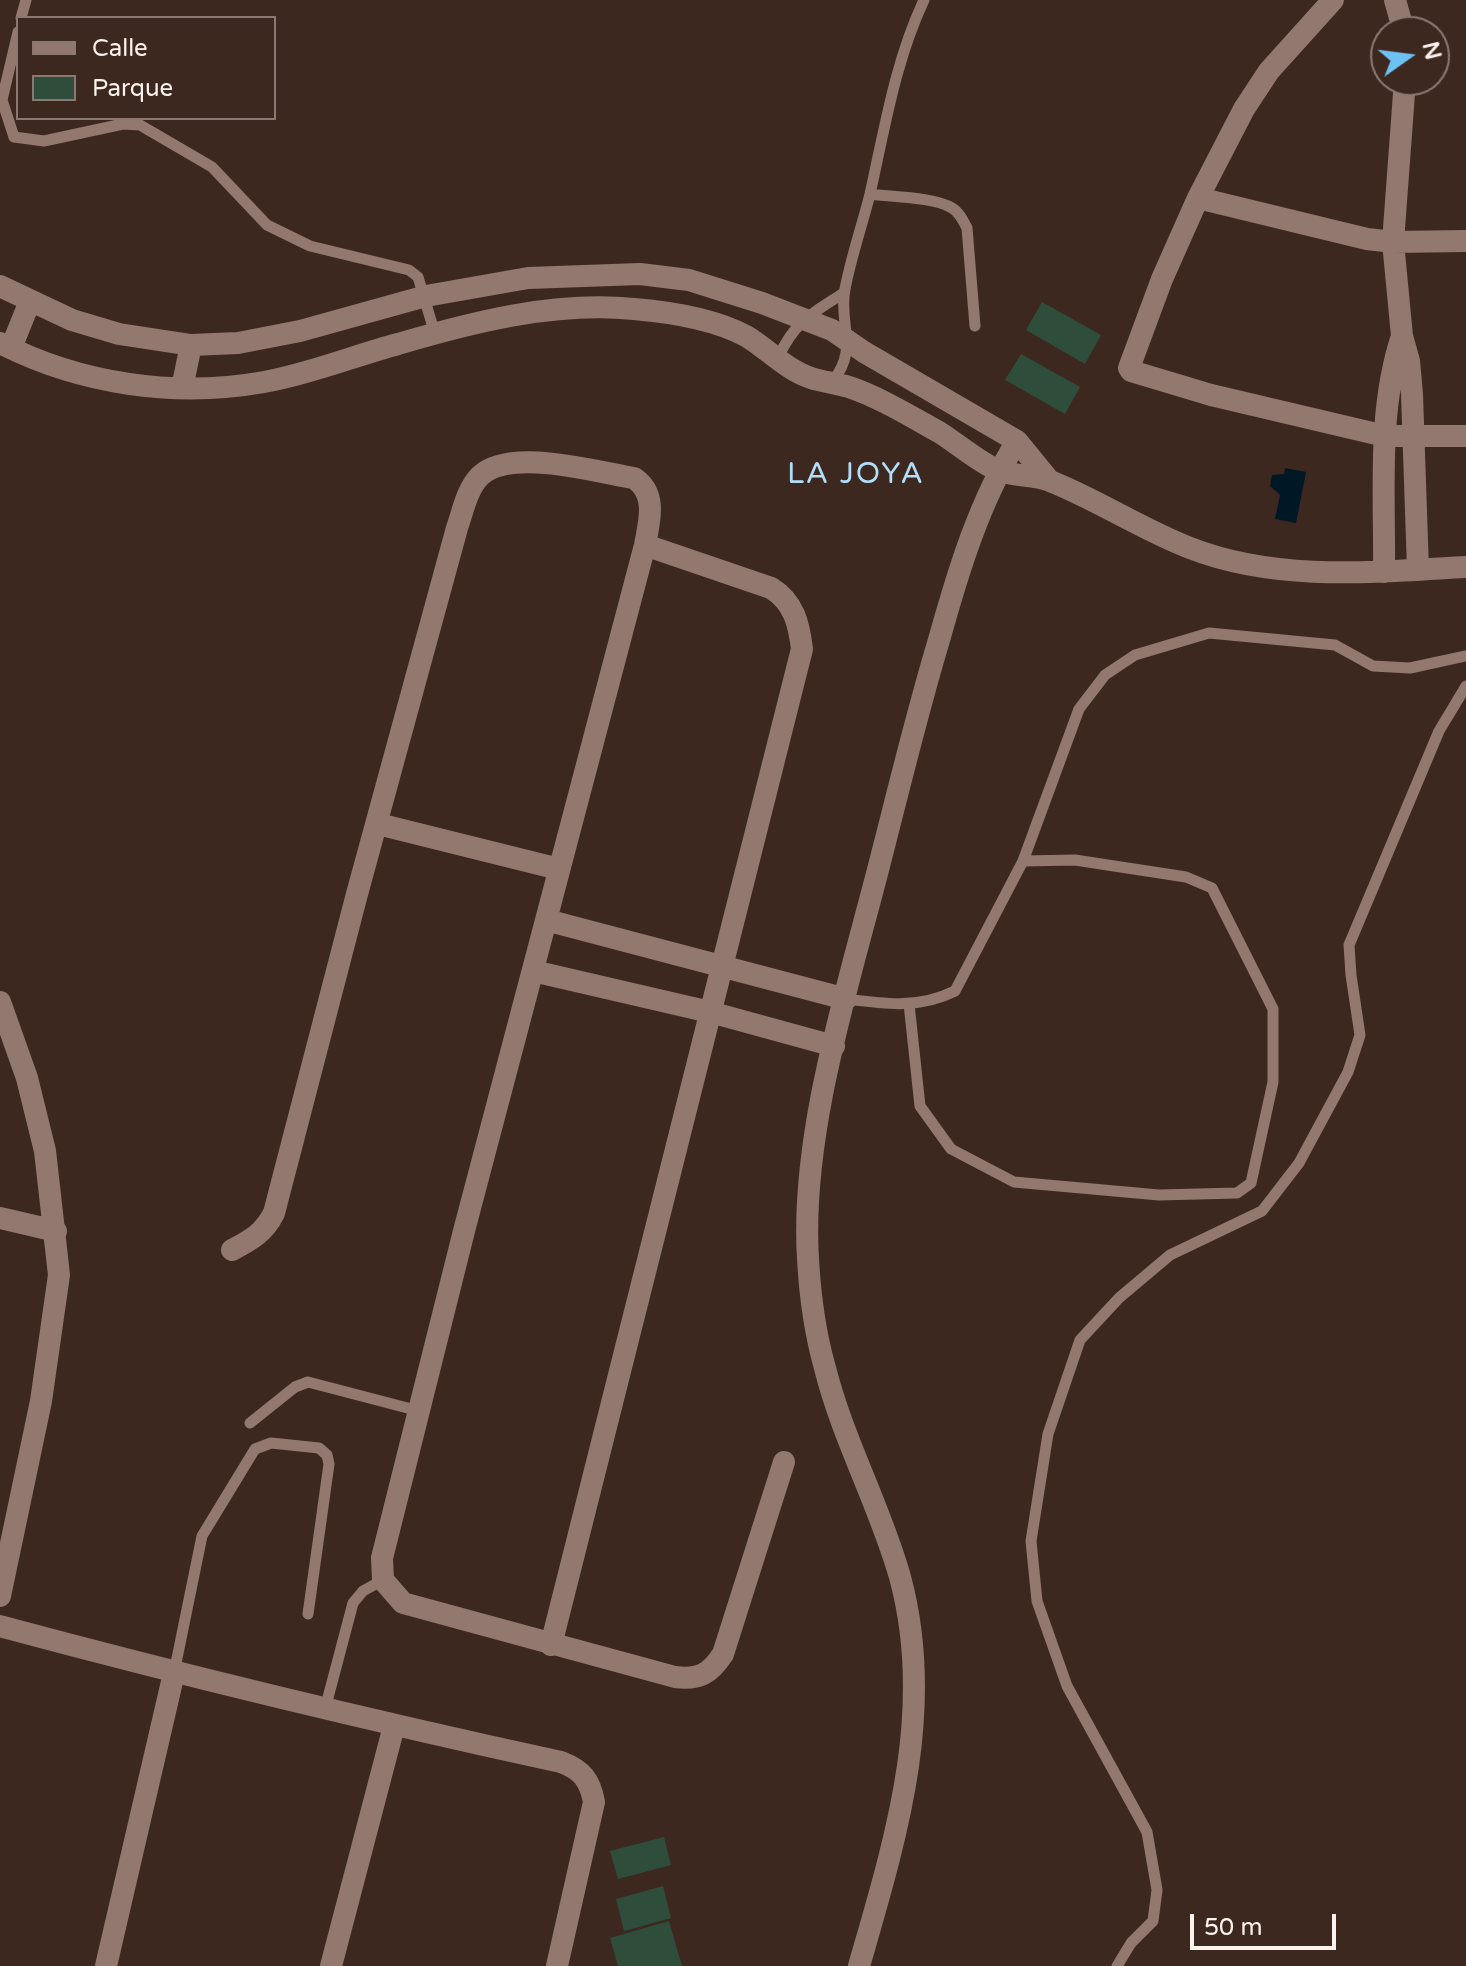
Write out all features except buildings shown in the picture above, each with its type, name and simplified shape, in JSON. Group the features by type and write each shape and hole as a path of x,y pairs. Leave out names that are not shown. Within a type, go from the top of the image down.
{"street":[{"path":"1333,0 1269,71 1244,109 1198,198 1162,279 1130,370 1211,395 1385,436 1466,436"},
{"path":"1404,96 1393,242 1402,336 1409,361 1418,570"},
{"path":"1198,198 1367,239 1393,242 1466,241"},
{"path":"0,286 72,320 119,334 191,345 238,343 300,331 426,296 528,278 640,274 689,280 804,317 848,339 864,352 1017,441 1048,479"},
{"path":"30,301 5,346 72,373 128,384 182,388 266,382 484,322 581,306 636,309 730,328 809,377 875,398 940,433 999,471 1048,479 1142,528 1195,550 1252,564 1301,571 1384,572 1466,567"},
{"path":"1384,572 1385,436 1393,363 1402,336"},
{"path":"182,388 191,345"},
{"path":"859,1966 892,1853 905,1791 914,1711 911,1632 900,1578 873,1496 848,1438 825,1370 815,1321 808,1257 809,1194 818,1121 834,1046 920,703 957,574 999,471 1017,441"},
{"path":"232,1250 255,1239 268,1226 274,1213 357,894 457,528 471,488 489,469 526,462 634,478 643,484 649,496 645,545 419,1411 382,1558 383,1580 403,1603 675,1677 690,1679 702,1676 713,1668 723,1654 784,1462"},
{"path":"1385,491 1416,491"},
{"path":"551,1645 802,649 800,629 783,595 771,588 645,545"},
{"path":"378,824 559,869"},
{"path":"546,920 846,999"},
{"path":"533,971 710,1012 834,1046"},
{"path":"0,1002 27,1078 45,1151 59,1275 51,1340 0,1596"},
{"path":"0,1218 56,1231"},
{"path":"0,1626 174,1673 561,1762 585,1775 594,1802 557,1966"},
{"path":"106,1966 174,1673"},
{"path":"331,1966 394,1726"}],"lane":[{"path":"832,382 844,364 848,339 844,293 870,194 887,105 908,33 924,0"},
{"path":"16,40 2,100 14,137 44,141 123,124 140,125 212,167 267,225 310,246 409,270 418,277 426,296 435,334"},
{"path":"870,194 940,203 953,208 961,216 967,228 975,326"},
{"path":"778,358 787,338 804,317 844,293"},
{"path":"846,999 894,1006 935,1001 955,991 1023,861 1079,709 1105,675 1135,655 1209,633 1335,645 1373,666 1410,668 1466,656"},
{"path":"1117,1966 1131,1943 1153,1921 1157,1890 1147,1832 1067,1686 1037,1601 1031,1541 1048,1434 1080,1340 1119,1298 1170,1255 1262,1211 1299,1163 1348,1072 1360,1035 1349,945 1439,731 1466,686"},
{"path":"909,1004 920,1106 951,1149 1014,1182 1159,1195 1237,1193 1251,1183 1273,1082 1273,1009 1212,888 1186,877 1075,860 1023,861"},
{"path":"250,1423 295,1387 308,1382 419,1411"},
{"path":"174,1673 202,1536 255,1449 271,1443 319,1448 327,1455 329,1464 308,1614"},
{"path":"325,1709 353,1603 363,1591 383,1580"}],"green space":[{"path":"1042,302 1101,335 1085,364 1026,330"},
{"path":"1021,354 1080,387 1065,414 1005,380"},
{"path":"664,1837 671,1865 618,1879 610,1851"},
{"path":"663,1886 671,1918 624,1931 616,1899"},
{"path":"669,1921 682,1966 618,1966 610,1938"}],"water":[{"path":"1285,468 1306,472 1296,523 1275,519 1280,495 1270,486 1272,475 1284,474"}],"district":[{"name":"LA JOYA","path":"856,475"}]}
